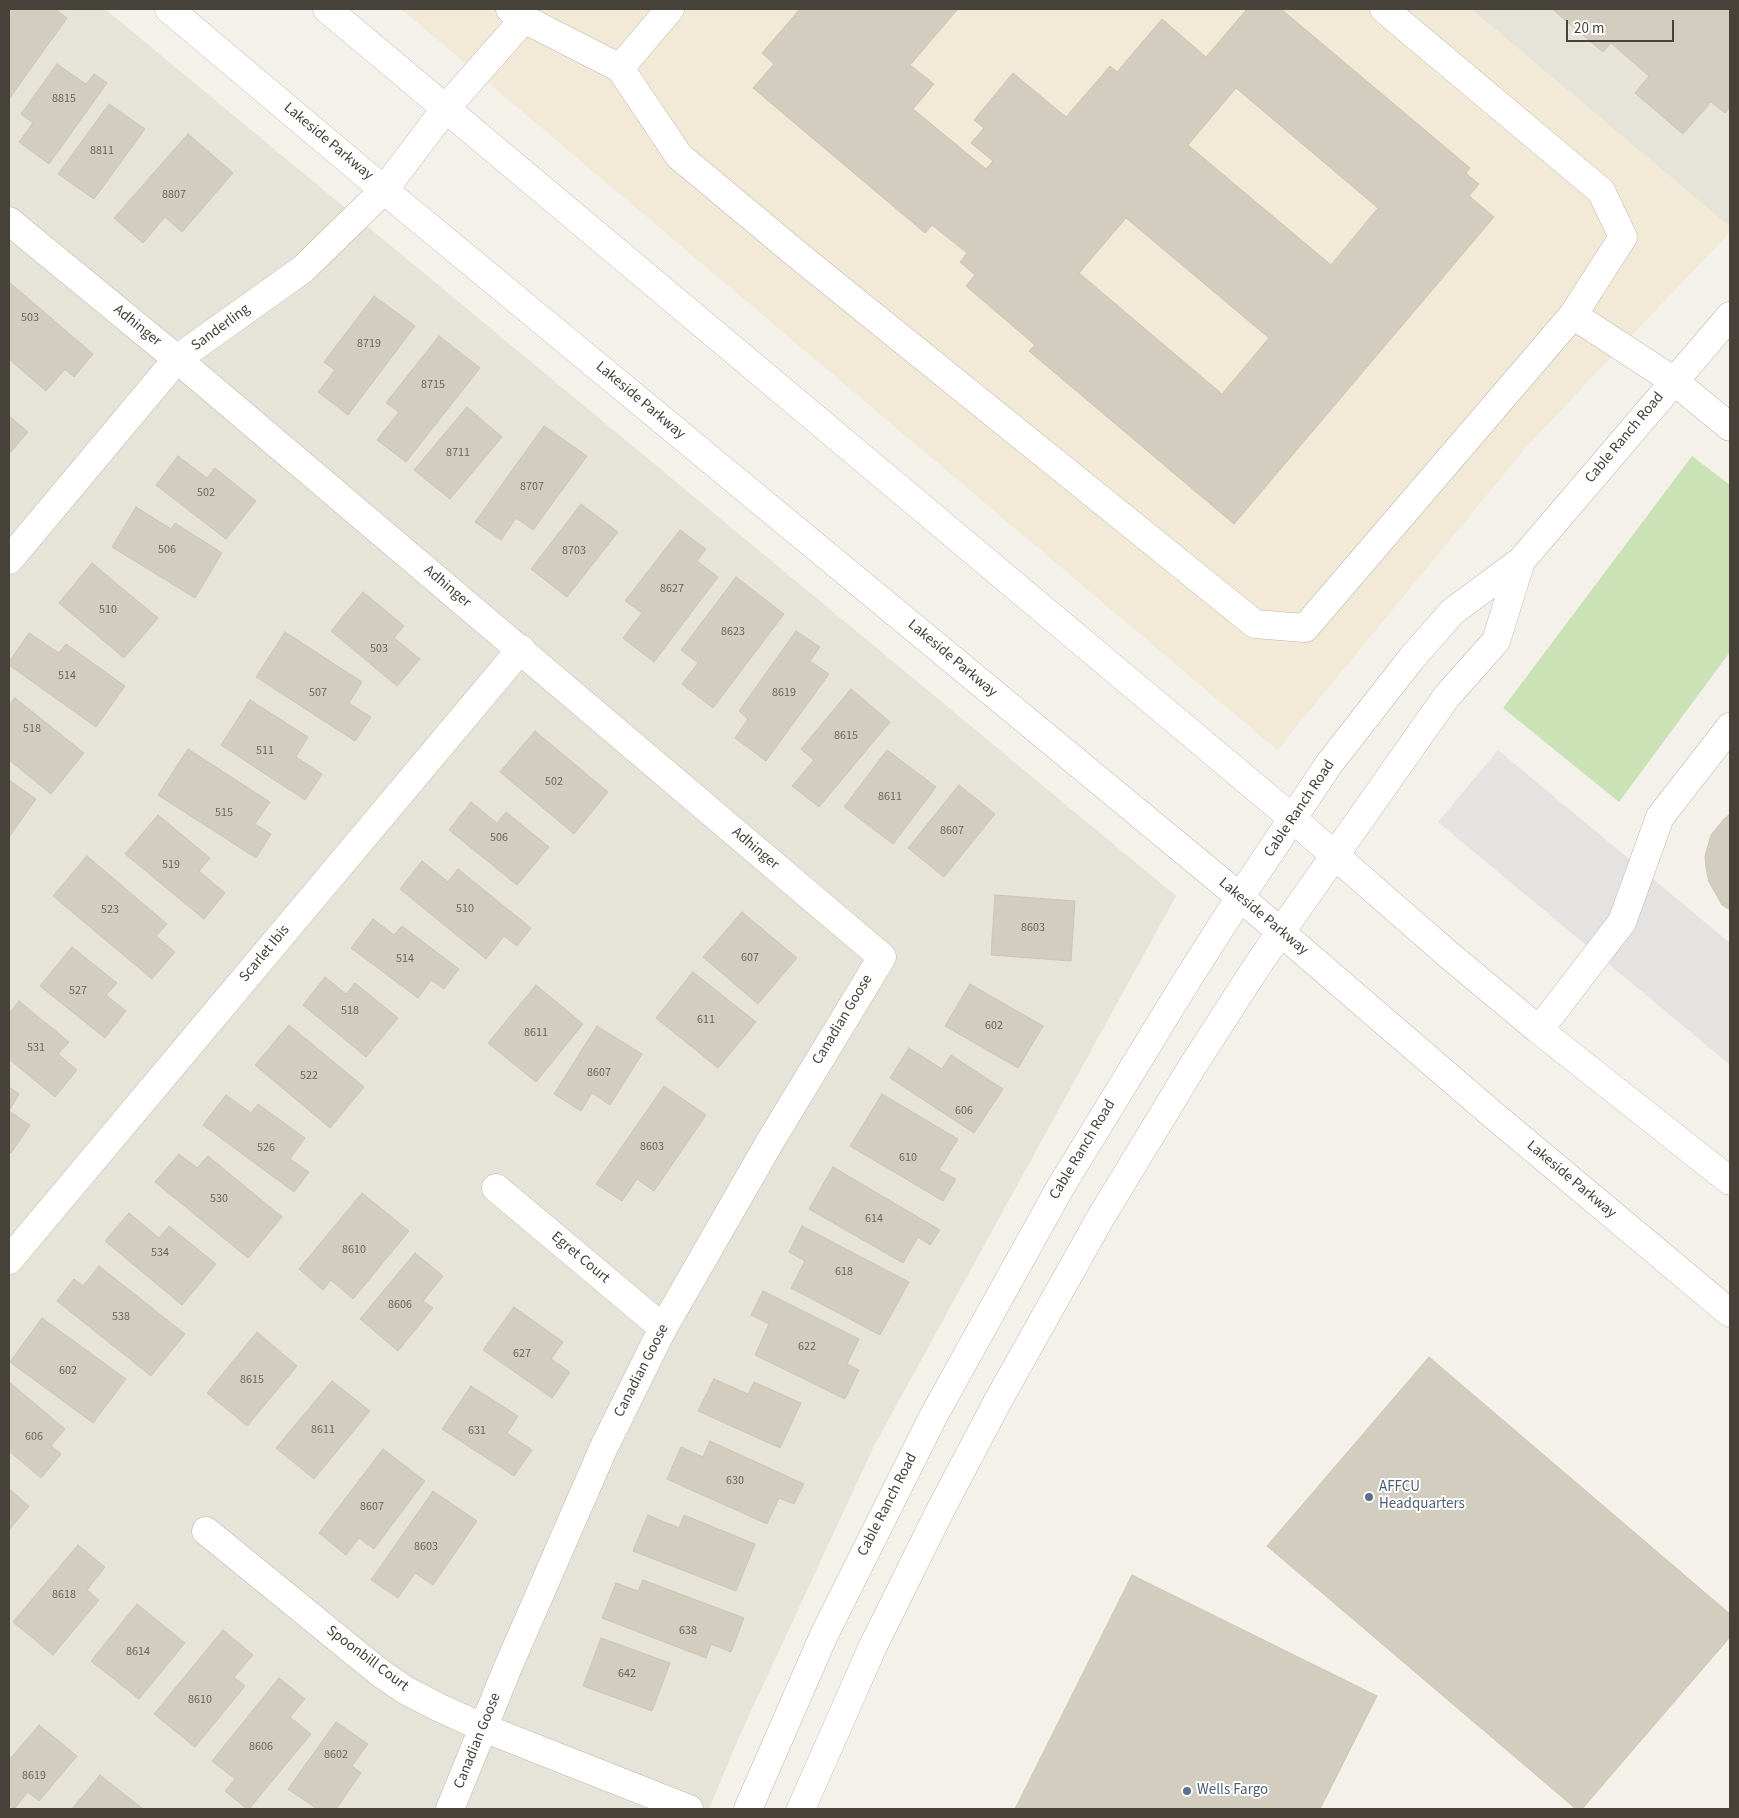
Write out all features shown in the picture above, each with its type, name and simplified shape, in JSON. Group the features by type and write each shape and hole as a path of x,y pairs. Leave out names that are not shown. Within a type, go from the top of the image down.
{"street":[{"name":"Lakeside Parkway","path":"169,9 384,190 1240,897 1492,1114 1730,1314"},
{"path":"327,9 1292,818 1450,956 1539,1030 1730,1181"},
{"path":"620,68 670,9"},
{"path":"517,14 620,68 679,156 805,261 1255,624 1305,628 1573,315 1623,237 1602,191 1384,9"},
{"name":"Sanderling","path":"9,560 178,359 303,269 384,190 517,14"},
{"name":"Adhinger","path":"9,221 178,359 882,957"},
{"path":"1573,315 1674,381 1730,427"},
{"name":"Cable Ranch Road","path":"748,1809 824,1635 898,1484 939,1406 1060,1188 1240,897 1329,764 1411,658 1452,612 1521,561 1730,316"},
{"name":"Cable Ranch Road","path":"801,1809 873,1646 942,1507 1056,1296 1144,1144 1280,932 1446,696 1496,642 1521,561"},
{"name":"Scarlet Ibis","path":"9,1260 521,649"},
{"path":"1539,1030 1622,922 1660,817 1730,727"},
{"name":"Canadian Goose","path":"450,1809 508,1667 604,1447 664,1328 771,1140 882,957"},
{"name":"Egret Court","path":"496,1188 664,1328"},
{"name":"Spoonbill Court","path":"206,1531 379,1672 405,1690 484,1728 688,1809"}],"shaded area":[{"path":"9,9 105,9 1176,896 874,1446 739,1737 709,1809 9,1809"},
{"path":"401,9 1471,9 1730,227 1730,232 1528,445 1277,750"},
{"path":"1471,9 1730,9 1730,227"},
{"path":"1498,750 1730,943 1730,1065 1438,822"}],"green space":[{"path":"1692,456 1730,485 1730,652 1619,802 1503,708"}],"building":[{"path":"9,9 55,9 67,18 9,99"},
{"path":"800,9 958,9 910,65 934,84 913,109 986,169 993,161 971,143 984,128 974,120 1013,73 1066,117 1110,66 1117,72 1162,19 1206,57 1247,9 1281,9 1470,168 1466,173 1479,184 1469,196 1494,217 1234,524 1029,351 1035,345 966,286 975,275 960,262 967,253 932,225 925,233 753,88 774,64 762,53","holes":["1236,88 1378,208 1331,265 1188,145","1126,218 1269,338 1222,394 1079,273"]},
{"path":"1552,9 1729,9 1730,107 1725,113 1711,102 1683,134 1635,93 1649,76 1611,43 1603,52"},
{"path":"57,64 86,84 94,74 107,83 49,164 19,142 33,123 21,114"},
{"path":"109,104 145,129 94,199 58,174"},
{"path":"188,134 233,173 182,232 165,217 143,243 114,218"},
{"path":"9,282 93,354 74,377 65,369 46,391 9,359"},
{"path":"374,296 415,326 348,415 318,392 335,370 324,362"},
{"path":"439,336 480,368 406,462 377,440 399,412 386,403"},
{"path":"467,407 502,437 450,499 414,470"},
{"path":"9,416 28,432 9,454"},
{"path":"544,426 587,456 533,530 516,518 501,540 475,522"},
{"path":"178,456 207,478 215,468 256,501 226,539 156,485"},
{"path":"581,504 618,532 567,597 531,569"},
{"path":"136,507 171,529 175,523 222,553 195,598 112,547"},
{"path":"680,530 706,549 697,561 718,577 654,662 623,638 642,613 625,601"},
{"path":"92,563 158,618 124,658 59,603"},
{"path":"736,577 784,614 713,708 682,684 698,663 681,650"},
{"path":"363,592 404,626 394,638 420,659 397,686 331,631"},
{"path":"796,631 820,647 810,661 829,674 766,761 735,738 748,719 739,711"},
{"path":"285,632 362,682 349,703 371,717 355,741 256,677"},
{"path":"29,633 59,653 66,644 125,686 96,727 9,665 9,662"},
{"path":"851,689 890,722 819,807 792,786 814,760 801,749"},
{"path":"15,698 84,753 51,794 9,760 9,705"},
{"path":"250,700 308,737 296,757 322,774 305,800 221,745"},
{"path":"535,731 608,792 574,834 500,772"},
{"path":"188,749 270,802 255,824 271,834 256,858 158,795"},
{"path":"887,750 936,787 893,844 844,807"},
{"path":"9,780 36,799 9,837"},
{"path":"959,785 995,814 944,877 908,848"},
{"path":"471,802 497,823 506,812 549,847 517,885 449,830"},
{"path":"1730,814 1730,910 1722,905 1709,882 1705,856 1711,835"},
{"path":"158,815 210,858 199,871 225,893 204,919 125,854"},
{"path":"87,856 167,924 156,936 175,952 152,979 53,896"},
{"path":"422,861 448,882 458,869 531,928 517,946 504,936 486,959 400,889"},
{"path":"995,895 1075,901 1071,961 991,955"},
{"path":"742,912 797,958 758,1004 703,957"},
{"path":"373,919 394,935 402,926 459,969 444,989 431,980 418,998 351,948"},
{"path":"72,947 117,983 106,995 126,1011 105,1038 40,986"},
{"path":"693,972 756,1022 718,1068 656,1018"},
{"path":"325,977 346,994 355,983 398,1018 366,1057 303,1005"},
{"path":"970,984 1043,1026 1018,1068 945,1026"},
{"path":"536,985 583,1024 536,1082 488,1043"},
{"path":"19,1001 69,1042 58,1054 77,1070 55,1097 9,1059 9,1014"},
{"path":"289,1025 364,1087 330,1128 255,1065"},
{"path":"597,1026 642,1054 610,1105 592,1093 581,1111 554,1094"},
{"path":"909,1048 942,1069 951,1055 1003,1089 974,1133 890,1078"},
{"path":"664,1086 706,1115 654,1191 637,1179 622,1201 596,1184"},
{"path":"9,1087 19,1094 9,1111"},
{"path":"882,1094 958,1139 939,1170 956,1179 943,1201 850,1146"},
{"path":"226,1095 251,1113 258,1104 305,1138 290,1159 309,1172 294,1192 203,1125"},
{"path":"9,1111 30,1125 11,1153 9,1152"},
{"path":"179,1154 197,1168 208,1156 282,1217 248,1258 155,1182"},
{"path":"833,1167 940,1230 930,1245 918,1237 903,1263 809,1209"},
{"path":"362,1193 409,1231 353,1299 331,1280 323,1290 299,1269"},
{"path":"129,1213 159,1238 169,1226 216,1264 182,1305 105,1241"},
{"path":"802,1226 909,1282 880,1335 791,1288 805,1261 789,1252"},
{"path":"415,1253 443,1276 423,1301 433,1308 398,1351 360,1319"},
{"path":"99,1266 185,1334 151,1376 57,1301 74,1279 83,1286"},
{"path":"763,1291 859,1339 847,1364 859,1370 845,1399 755,1355 769,1324 751,1315"},
{"path":"514,1307 563,1342 551,1359 570,1372 552,1398 483,1350"},
{"path":"42,1318 126,1379 93,1423 10,1362"},
{"path":"257,1332 297,1366 247,1426 207,1393"},
{"path":"1429,1357 1730,1614 1730,1637 1582,1809 1576,1809 1267,1546"},
{"path":"714,1379 748,1394 754,1382 801,1403 780,1448 698,1411"},
{"path":"332,1381 370,1411 314,1479 276,1448"},
{"path":"9,1382 65,1429 51,1446 61,1454 41,1478 9,1451"},
{"path":"471,1386 518,1416 507,1433 532,1450 514,1476 442,1429"},
{"path":"710,1441 804,1484 794,1504 779,1498 767,1524 667,1479 681,1447 703,1457"},
{"path":"383,1449 425,1481 374,1549 359,1538 346,1555 319,1533"},
{"path":"9,1489 29,1506 9,1530"},
{"path":"433,1491 477,1521 433,1585 415,1573 398,1598 371,1580"},
{"path":"648,1515 679,1528 684,1515 755,1544 736,1591 633,1551"},
{"path":"78,1545 105,1567 87,1590 99,1600 53,1655 13,1622"},
{"path":"1132,1575 1377,1696 1320,1809 1015,1809"},
{"path":"643,1580 744,1618 731,1652 711,1644 706,1658 602,1618 616,1583 638,1591"},
{"path":"137,1604 185,1643 139,1699 91,1661"},
{"path":"223,1630 253,1655 234,1677 245,1686 195,1747 154,1714"},
{"path":"601,1638 670,1663 652,1711 583,1686"},
{"path":"279,1678 305,1699 290,1717 311,1734 249,1809 247,1809 225,1791 235,1779 212,1761"},
{"path":"336,1722 368,1744 352,1766 361,1773 336,1809 317,1809 288,1789"},
{"path":"39,1725 77,1756 39,1801 28,1792 14,1809 9,1805 9,1760"},
{"path":"100,1775 143,1809 72,1809"}],"place":[{"name":"AFFCU Headquarters","path":"1369,1497"},
{"name":"Wells Fargo","path":"1187,1791"}]}
